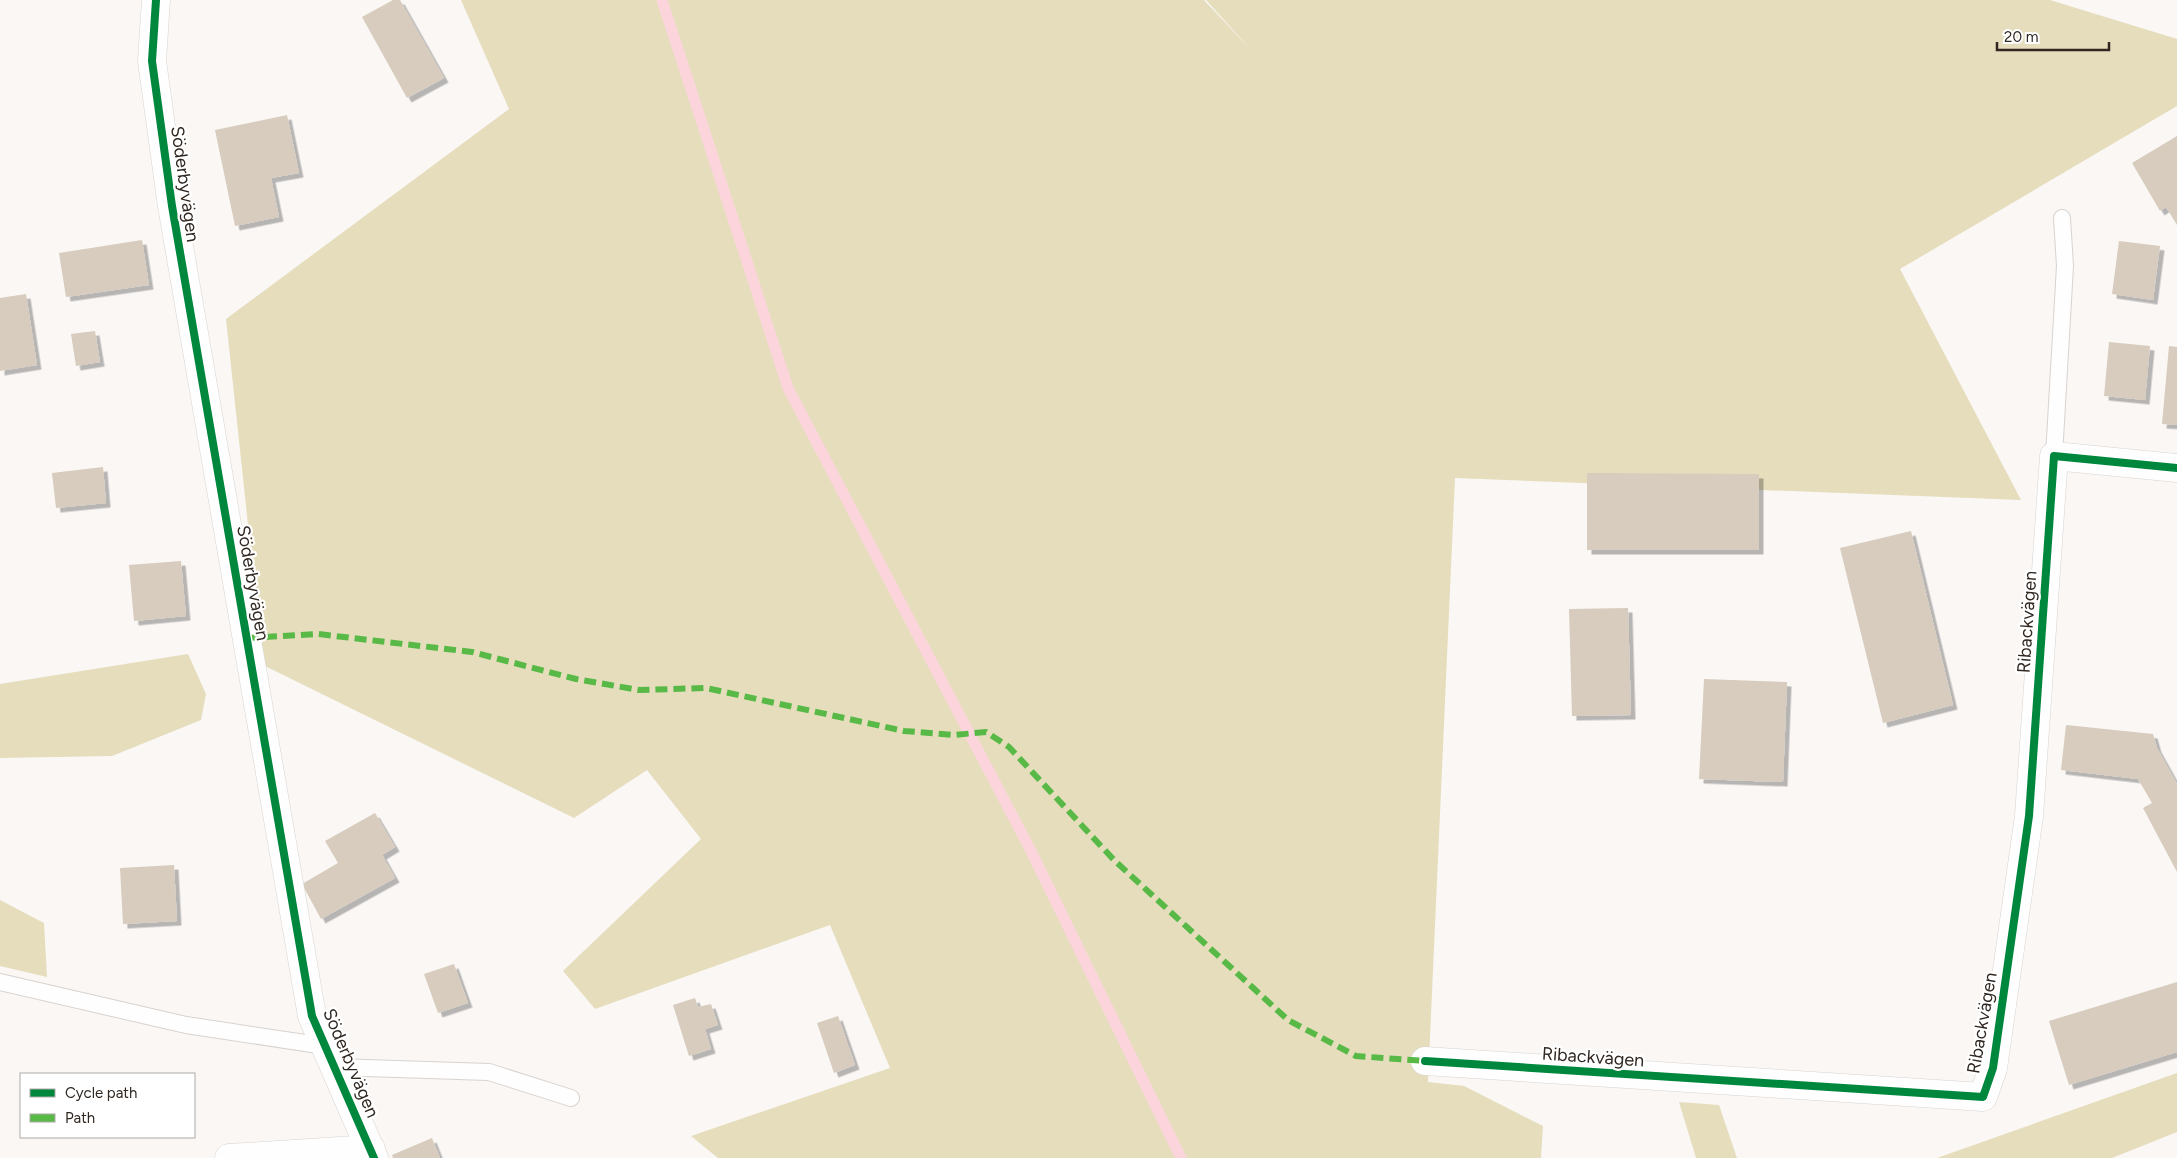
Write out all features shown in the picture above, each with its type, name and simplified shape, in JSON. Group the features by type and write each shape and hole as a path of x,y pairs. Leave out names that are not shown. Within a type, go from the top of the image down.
{"street":[{"name":"Söderbyvägen","path":"156,0 152,61 172,206 312,1016 373,1153"},
{"path":"2054,456 2177,468"},
{"name":"Ribackvägen","path":"1425,1061 1983,1098 1993,1068 2029,816 2054,456"},
{"path":"228,1158 373,1153"}],"lane":[{"path":"2054,456 2066,266 2062,218"},
{"path":"0,982 330,1056 489,1072 572,1098"}],"shaded area":[{"path":"461,0 1204,0 1252,51 1206,0 2050,0 2177,39 2177,106 1900,269 2021,500 1455,478 1428,1082 1464,1086 1543,1126 1541,1158 718,1158 691,1136 890,1068 830,925 595,1009 563,971 701,839 647,770 574,818 263,665 226,319 509,109"},
{"path":"188,654 206,694 201,720 112,756 0,758 0,684"},
{"path":"0,900 44,923 47,977 0,966"},
{"path":"2177,1073 2177,1132 2112,1158 1937,1158"},
{"path":"1679,1102 1719,1105 1737,1158 1696,1158"}],"building":[{"path":"393,0 400,0 444,78 407,98 362,17"},
{"path":"287,115 299,173 271,178 279,217 235,226 215,130"},
{"path":"2177,136 2177,225 2166,207 2160,211 2132,163"},
{"path":"142,240 149,285 66,297 59,253"},
{"path":"2119,241 2160,246 2153,300 2112,294"},
{"path":"26,294 37,365 0,371 0,298"},
{"path":"95,331 100,362 76,366 71,334"},
{"path":"2109,342 2150,346 2145,400 2104,396"},
{"path":"2169,346 2177,347 2177,425 2162,424"},
{"path":"103,467 106,503 56,508 52,473"},
{"path":"1587,473 1759,474 1759,550 1587,550"},
{"path":"1911,531 1953,705 1883,723 1840,548"},
{"path":"181,561 186,616 134,621 129,565"},
{"path":"1628,608 1631,715 1572,716 1569,609"},
{"path":"1704,679 1787,682 1783,782 1699,779"},
{"path":"2066,725 2153,734 2157,748 2177,784 2177,872 2143,808 2152,803 2138,779 2061,770"},
{"path":"375,813 395,847 382,855 395,878 321,919 302,884 338,863 325,841"},
{"path":"174,865 177,921 123,924 120,868"},
{"path":"454,964 468,1003 438,1013 424,974"},
{"path":"2177,982 2177,1052 2069,1085 2049,1021"},
{"path":"695,998 698,1007 711,1004 718,1025 705,1029 711,1049 689,1056 673,1005"},
{"path":"838,1016 855,1065 834,1073 817,1023"},
{"path":"432,1138 440,1158 393,1158 392,1155"}],"waterway":[{"path":"662,0 788,388 1031,851 1181,1158"}],"marked path":[{"path":"247,638 318,634 472,652 576,679 639,690 706,688 904,731 954,735 986,732 1009,747 1114,860 1288,1020 1356,1056 1425,1061"}],"cycle path":[{"path":"156,0 152,61 172,206 312,1016 374,1158"},
{"path":"1425,1061 1983,1097 1993,1068 2029,816 2054,456 2177,468"}]}
